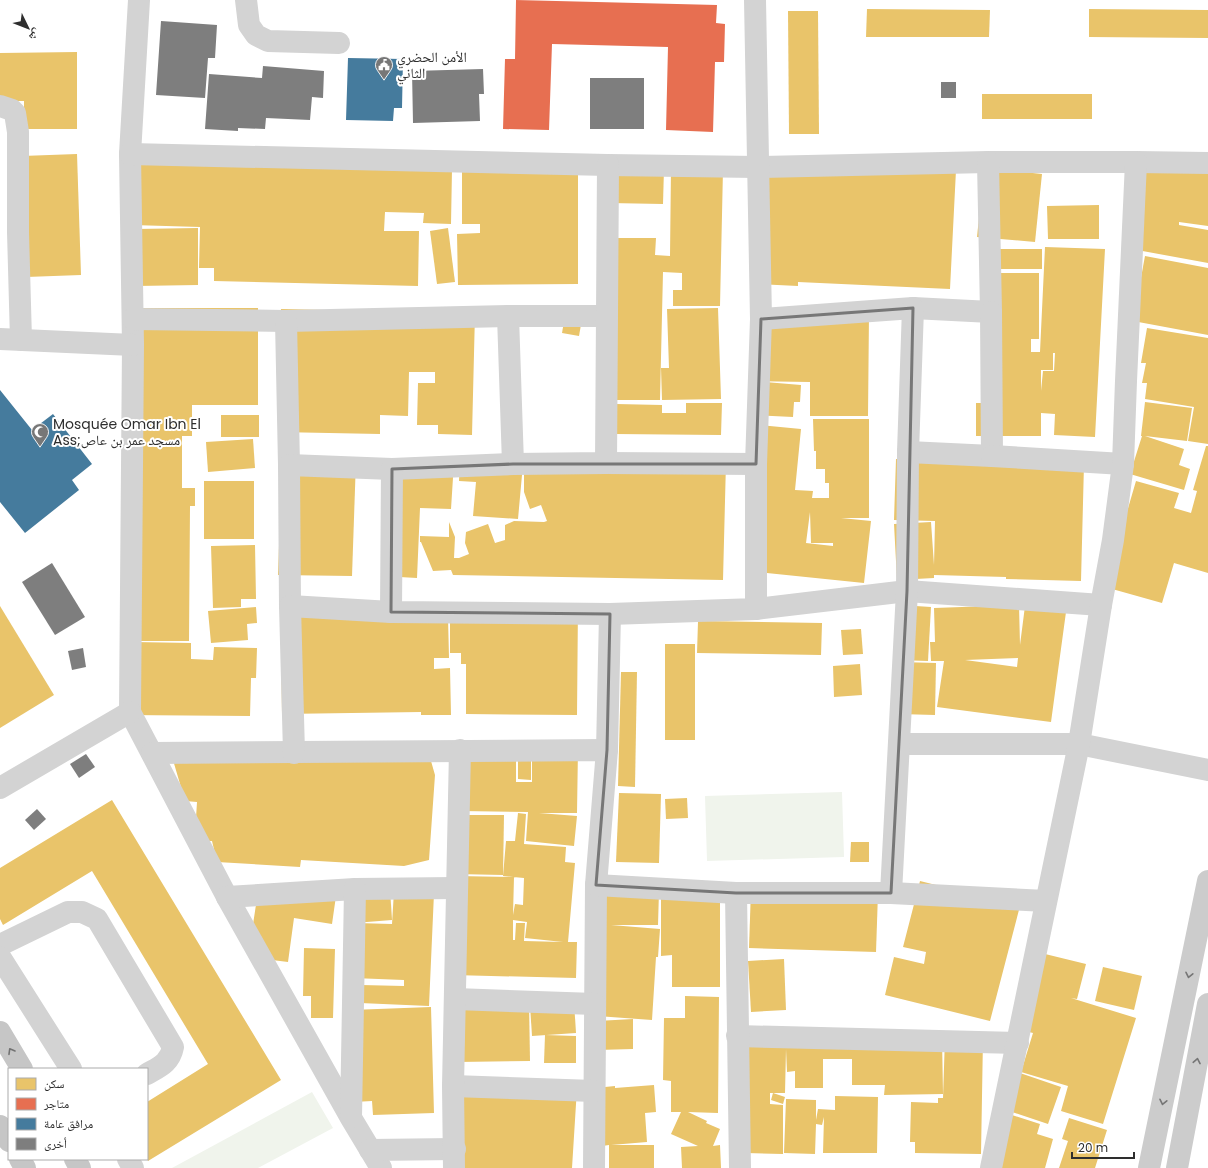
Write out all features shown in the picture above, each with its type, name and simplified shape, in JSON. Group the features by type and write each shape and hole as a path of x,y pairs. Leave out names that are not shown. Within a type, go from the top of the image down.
{"main road":[{"path":"1149,1168 1201,950 1208,882"},
{"path":"1177,1168 1208,1004"},
{"path":"0,1032 21,1068"},
{"path":"0,1126 8,1139"}],"street":[{"path":"139,0 130,154 133,345 130,712 227,897 350,1118 376,1159 454,1159 453,1086 460,750"},
{"path":"246,0 249,25 256,35 268,41 339,43"},
{"path":"755,0 760,319 756,464 756,609"},
{"path":"0,106 12,110 15,113 18,132 18,232 11,340 133,345"},
{"path":"130,154 757,167 988,162 1208,163"},
{"path":"988,162 992,456"},
{"path":"991,1168 1079,744 1101,605 1114,540 1123,464 1136,162"},
{"path":"606,463 608,165"},
{"path":"760,319 913,308 991,312"},
{"path":"891,893 907,591 908,452 913,308"},
{"path":"132,319 286,321 508,316 606,316"},
{"path":"508,316 513,464"},
{"path":"286,321 290,606 294,753"},
{"path":"908,452 1123,464"},
{"path":"289,465 392,469 513,464 756,464"},
{"path":"391,612 392,469"},
{"path":"290,606 391,612 610,614 756,609 907,591 1101,605"},
{"path":"594,1168 596,885 607,750 610,614"},
{"path":"0,788 130,712"},
{"path":"899,744 1079,744 1208,770"},
{"path":"152,753 607,750"},
{"path":"596,885 736,893 891,893 1046,901"},
{"path":"227,897 355,889 456,888"},
{"path":"350,1118 355,889"},
{"path":"736,893 740,1168"},
{"path":"0,945 68,912 82,912 98,919 173,1047 170,1057 166,1063 148,1073"},
{"path":"0,957 70,1068"},
{"path":"456,999 595,1004"},
{"path":"737,1036 1018,1043"},
{"path":"453,1086 594,1091"}],"highlighted area":[{"path":"913,308 907,591 891,893 736,893 596,885 607,750 610,614 391,612 392,469 513,464 756,464 761,319"}],"shaded area":[{"path":"842,792 844,857 707,861 705,796"},
{"path":"312,1092 333,1128 258,1168 172,1168"}],"building: سكن":[{"path":"867,9 990,10 989,37 866,37"},
{"path":"1089,9 1208,10 1208,38 1089,37"},
{"path":"788,11 818,11 819,134 789,134"},
{"path":"77,52 77,129 24,129 24,101 0,101 0,53"},
{"path":"982,94 1092,94 1092,119 982,119"},
{"path":"77,154 81,275 26,277 22,156"},
{"path":"1147,154 1208,164 1208,226 1179,222 1179,225 1208,230 1208,263 1137,250"},
{"path":"134,164 452,169 451,224 423,223 424,213 385,212 384,231 419,231 418,286 214,281 214,268 199,268 200,227 132,225"},
{"path":"759,165 956,170 950,289 798,282 798,286 754,284"},
{"path":"578,168 578,284 458,285 457,234 480,233 480,224 462,224 462,169"},
{"path":"610,168 664,168 663,204 609,203"},
{"path":"671,168 723,169 720,306 673,306 673,290 682,290 682,273 663,272 660,400 602,400 604,238 656,238 655,255 670,256"},
{"path":"984,168 1042,174 1035,242 977,237"},
{"path":"1099,205 1099,239 1048,239 1047,206"},
{"path":"198,228 198,285 136,286 136,229"},
{"path":"448,228 455,282 437,284 430,231"},
{"path":"1045,247 1105,249 1095,437 1054,435 1055,414 1041,413 1041,436 976,436 976,403 981,403 981,273 1039,273 1039,339 1031,339 1031,352 1040,352","holes":["1053,353 1055,353 1054,371 1043,371 1041,391 1041,370 1053,370"]},
{"path":"984,249 1042,249 1042,269 984,269"},
{"path":"1145,256 1208,268 1208,335 1133,321"},
{"path":"132,308 258,308 258,405 192,405 192,436 182,436 182,488 195,488 195,506 190,506 189,641 128,641"},
{"path":"718,308 721,399 662,400 661,368 669,368 667,309"},
{"path":"281,309 475,313 472,435 438,434 438,425 417,425 418,383 435,383 435,372 409,372 408,416 380,415 380,434 278,432"},
{"path":"751,312 869,313 868,416 810,416 810,382 754,381 801,385 800,402 794,402 793,417 754,415"},
{"path":"565,316 582,319 579,336 562,333"},
{"path":"1147,328 1208,338 1208,444 1188,441 1194,407 1145,399 1147,383 1142,383 1146,363 1141,363"},
{"path":"1145,402 1192,408 1187,441 1145,436 1184,449 1179,465 1190,469 1184,490 1130,474 1142,436"},
{"path":"686,403 722,403 721,435 615,434 616,404 662,405 662,413 686,413"},
{"path":"221,415 259,415 259,437 221,437"},
{"path":"813,419 869,419 869,518 841,518 871,521 864,583 748,571 758,425 801,429 795,490 813,491 812,498 829,498 829,483 825,483 825,469 816,469 816,451 814,451","holes":["810,512 811,543 833,543 833,546 806,543"]},
{"path":"253,439 255,468 208,472 206,442"},
{"path":"1206,446 1208,446 1208,573 1174,563 1162,603 1105,587 1136,481 1179,493 1174,508 1191,513 1197,491 1193,490"},
{"path":"282,457 356,460 352,576 278,575"},
{"path":"387,459 454,462 451,509 420,508 417,578 382,576"},
{"path":"460,459 523,464 518,519 473,516 476,482 459,481"},
{"path":"896,459 1084,464 1081,581 934,575 934,578 897,580 894,524 931,522 934,565 935,521 894,520"},
{"path":"726,462 723,580 453,575 451,570 433,571 420,542 420,536 449,537 449,522 455,537 454,558 459,558 469,554 465,543 466,532 488,524 495,543 505,540 505,525 514,521 547,521 541,505 530,509 524,492 524,468"},
{"path":"204,481 254,481 254,539 204,539"},
{"path":"255,545 256,599 241,599 241,607 213,608 211,546"},
{"path":"293,603 448,617 449,658 434,658 434,669 450,668 451,715 421,715 421,712 282,714 281,640"},
{"path":"578,603 577,715 466,714 466,664 461,664 461,653 450,653 450,620"},
{"path":"900,605 931,607 928,661 897,660"},
{"path":"1019,605 1020,645 1025,606 1066,612 1051,722 937,707 944,661 931,661 930,642 935,642 934,608","holes":["1018,658 1017,667 965,660"]},
{"path":"0,606 54,695 0,728"},
{"path":"256,607 257,623 247,624 248,640 211,643 208,611"},
{"path":"698,621 822,623 821,655 697,653"},
{"path":"861,629 863,654 843,655 841,630"},
{"path":"134,642 191,643 191,659 213,660 214,647 257,648 256,678 251,678 250,716 124,715"},
{"path":"665,644 695,644 695,740 665,740"},
{"path":"900,662 936,663 935,715 899,714"},
{"path":"860,664 862,695 834,697 833,666"},
{"path":"621,672 637,672 635,787 618,786"},
{"path":"518,748 531,748 531,780 518,779"},
{"path":"532,748 578,748 577,813 539,813 577,816 574,846 526,841 528,812 461,811 462,750 516,750 516,782 532,782"},
{"path":"173,760 431,761 435,775 429,860 404,866 301,860 300,867 217,862 212,841 202,841 196,818 197,802 185,801"},
{"path":"619,793 661,794 659,863 616,862"},
{"path":"687,798 688,818 666,819 665,799"},
{"path":"112,800 281,1080 148,1161 148,1101 208,1064 92,871 3,925 0,919 0,868"},
{"path":"518,813 526,814 524,844 566,847 565,862 575,863 568,942 577,942 576,978 453,975 456,876 513,877 503,876 506,841 515,841","holes":["514,877 524,878 523,905 515,904 513,915","513,920 527,922 525,938 563,942 524,941 525,923 516,923 515,940 513,940"]},
{"path":"457,815 504,815 503,875 456,874"},
{"path":"851,842 869,842 869,862 850,862"},
{"path":"920,881 1020,906 990,1021 885,995 894,957 924,964 926,952 903,947"},
{"path":"259,885 336,896 332,924 294,918 288,962 248,957"},
{"path":"390,889 392,920 354,923 351,892"},
{"path":"751,889 878,893 876,952 749,948"},
{"path":"394,891 434,893 429,1006 360,1003 361,985 404,986 404,980 353,978 356,923 392,924"},
{"path":"600,891 659,891 658,925 611,925 660,929 658,957 656,957 652,1020 597,1016"},
{"path":"661,892 720,892 720,987 672,987 672,955 661,956"},
{"path":"304,948 335,949 333,1018 311,1018 311,996 303,996"},
{"path":"1041,953 1086,964 1077,999 1071,998 1136,1018 1103,1124 1061,1111 1068,1086 1021,1072 1033,1033 1021,1030"},
{"path":"784,959 786,1010 751,1012 748,961"},
{"path":"1103,967 1142,976 1134,1010 1095,1001"},
{"path":"685,996 719,997 718,1113 688,1112 707,1121 706,1123 720,1129 713,1146 720,1145 721,1168 682,1168 681,1147 698,1146 671,1134 681,1112 671,1112 671,1081 663,1080 664,1018 685,1018"},
{"path":"529,1001 530,1061 457,1062 456,1002"},
{"path":"574,1002 576,1033 532,1036 530,1005"},
{"path":"431,1007 434,1113 373,1115 372,1101 354,1102 351,1010"},
{"path":"633,1019 633,1049 597,1050 597,1021"},
{"path":"748,1033 942,1038 943,1094 884,1095 885,1085 852,1085 852,1059 823,1059 823,1088 795,1088 795,1071 787,1072 786,1049 785,1093 770,1093 770,1104 783,1105 783,1154 746,1153"},
{"path":"545,1035 576,1036 576,1063 544,1063"},
{"path":"945,1037 983,1038 981,1154 915,1153 915,1142 910,1142 911,1102 938,1103 938,1098 943,1098"},
{"path":"1020,1073 1061,1087 1048,1124 1006,1110"},
{"path":"654,1085 656,1112 645,1113 647,1142 611,1145 654,1145 654,1168 609,1168 609,1145 602,1146 595,1088"},
{"path":"577,1088 572,1168 456,1168 460,1095"},
{"path":"773,1093 785,1097 783,1104 771,1100"},
{"path":"835,1096 878,1097 877,1153 823,1153 824,1117 822,1125 816,1124 815,1154 784,1153 786,1099 816,1100 816,1120 818,1109 835,1110"},
{"path":"1012,1115 1040,1124 1037,1134 1053,1139 1045,1168 997,1168"},
{"path":"1069,1118 1107,1130 1095,1168 1059,1168 1068,1141 1062,1139"}],"building: متاجر":[{"path":"516,0 717,5 716,23 725,24 724,62 715,62 713,132 666,130 668,47 552,44 549,130 503,129 505,59 515,59"}],"building: مرافق عامة":[{"path":"348,58 403,59 402,108 394,108 393,121 346,120"},
{"name":"Mosquée Omar Ibn El Ass;مسجد عمر بن عاص","path":"0,390 32,430 53,414 92,464 72,480 79,490 25,533 0,502"}],"building: أخرى":[{"path":"161,21 217,25 215,58 208,58 205,98 156,95"},
{"path":"263,66 324,71 323,98 312,97 310,120 266,118 265,129 238,128 238,131 205,129 209,74 262,78"},
{"path":"483,69 484,94 479,94 480,121 413,123 412,71"},
{"path":"590,78 644,78 644,129 590,129"},
{"path":"941,82 956,82 956,98 941,98"},
{"path":"52,563 85,617 55,635 22,582"},
{"path":"83,648 86,667 72,670 68,651"},
{"path":"86,754 95,767 79,778 70,764"},
{"path":"37,809 46,819 34,830 25,820"}],"place":[{"name":"الأمن الحضري الثاني","path":"384,80"},
{"name":"Mosquée Omar Ibn El Ass;مسجد عمر بن عاص","path":"40,447"}]}
